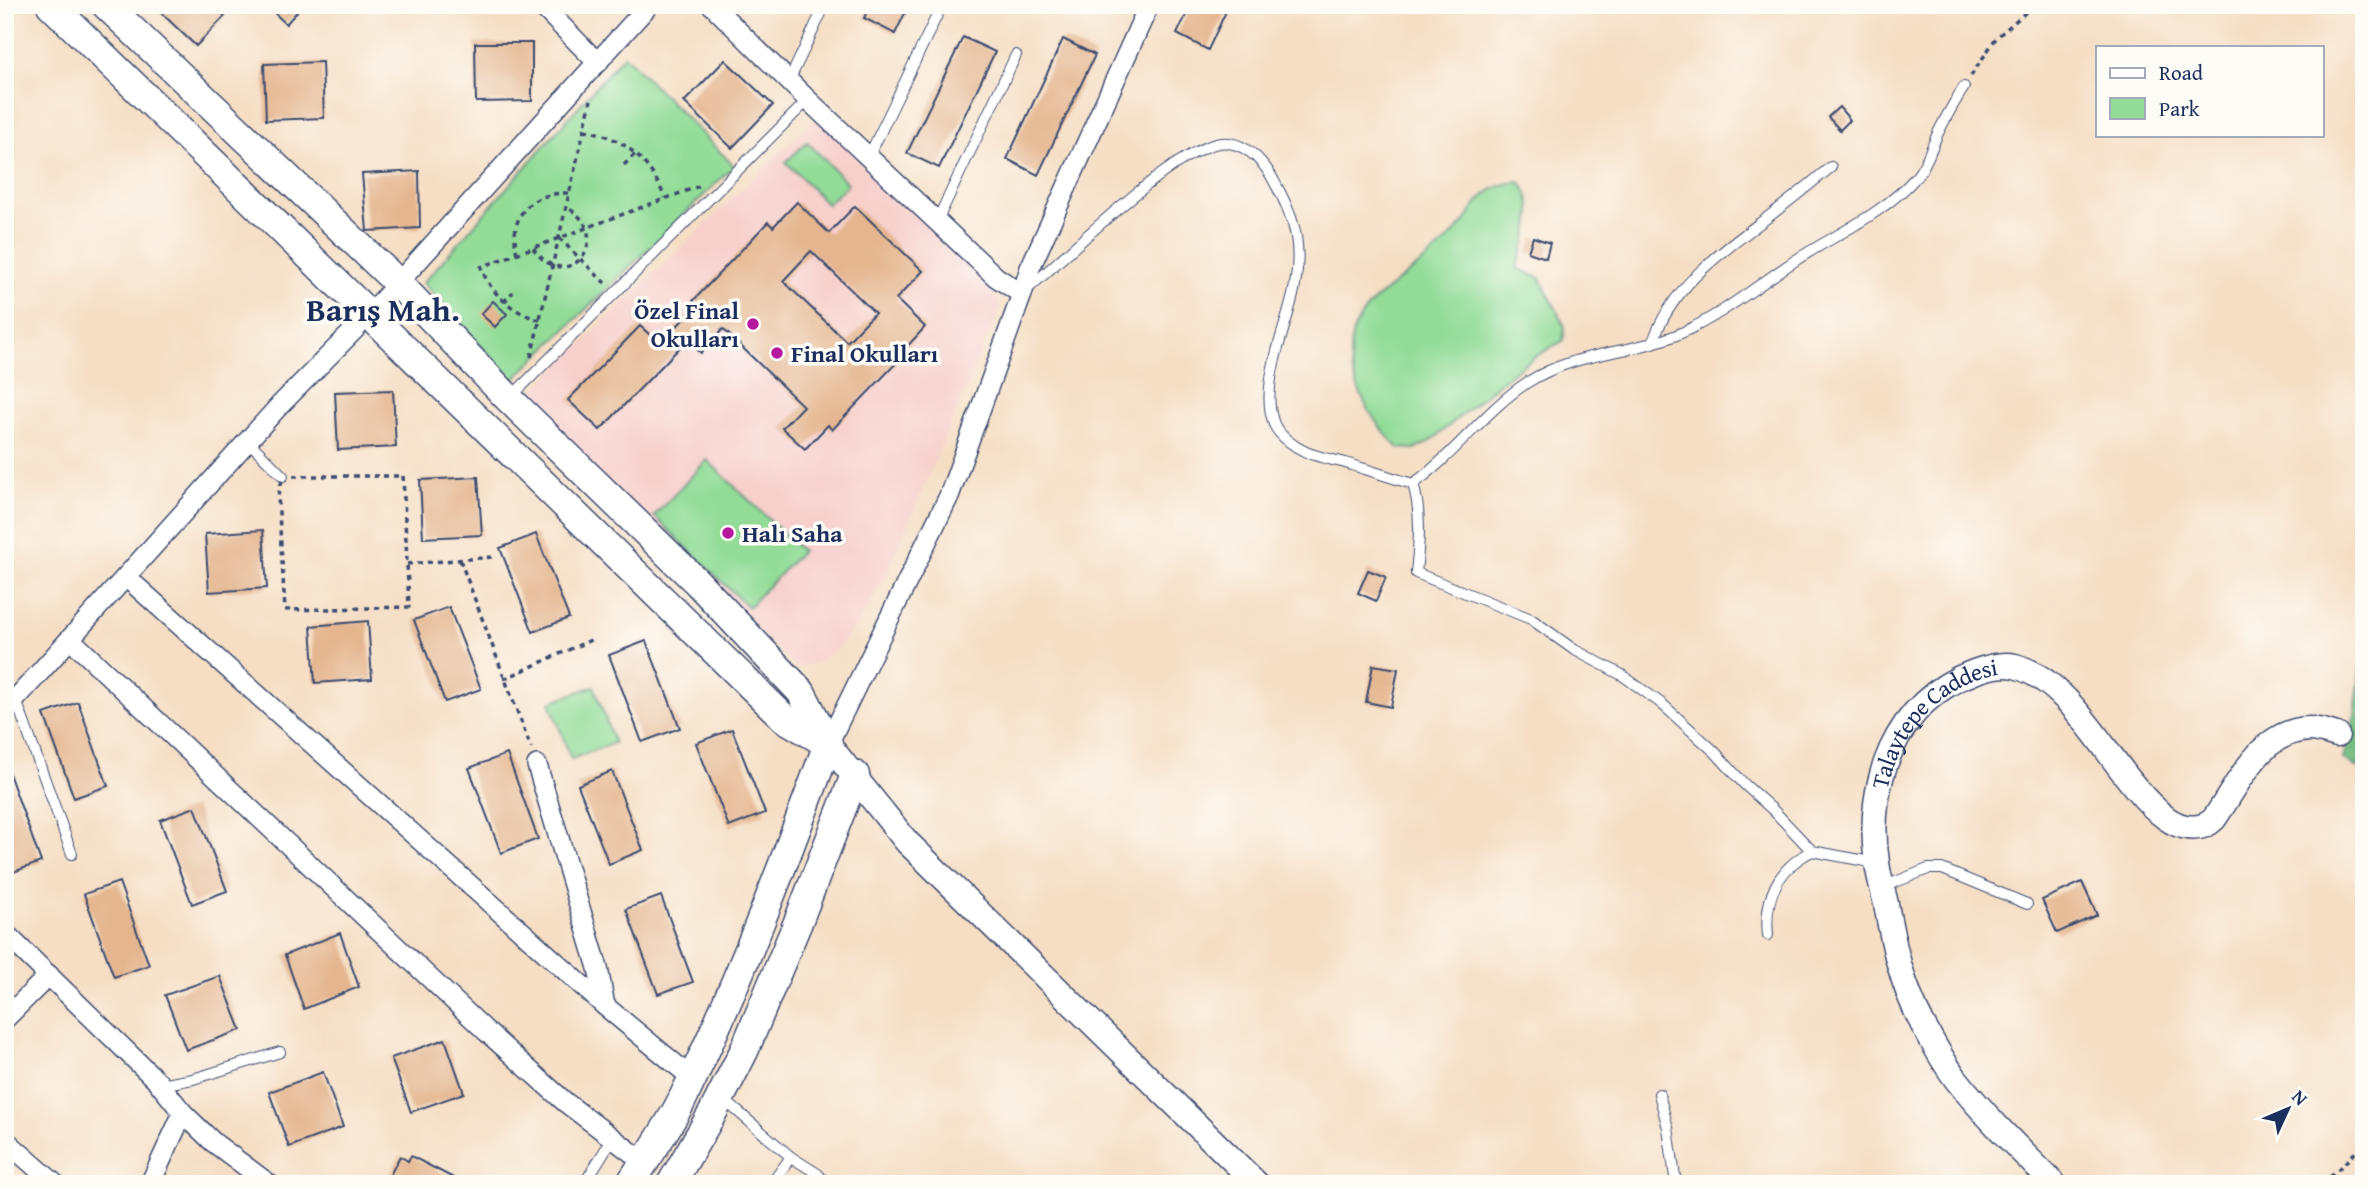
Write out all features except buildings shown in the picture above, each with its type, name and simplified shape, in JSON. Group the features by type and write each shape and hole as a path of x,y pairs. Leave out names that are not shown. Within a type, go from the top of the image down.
{"main road":[{"path":"51,5 784,718 828,744"},
{"path":"106,5 398,283 517,391 801,692 828,744 765,911 692,1078 682,1100 637,1173"},
{"path":"671,1184 744,1051 855,775"}],"street":[{"path":"541,5 598,62"},
{"path":"10,706 248,441 370,314 649,5"},
{"path":"712,5 808,100 996,277 1022,294"},
{"path":"1149,5 1030,268 949,496 828,744 907,842 1257,1184"},
{"path":"125,577 605,1006 692,1078"},
{"path":"70,639 488,1032 565,1102 612,1139 637,1173"},
{"name":"Talaytepe Caddesi","path":"2054,1184 1956,1078 1923,1024 1902,978 1877,863 1875,826 1883,764 1898,734 1918,708 1937,690 1973,673 1996,666 2013,665 2051,686 2075,710 2152,804 2166,818 2191,828 2207,826 2214,819 2259,752 2272,740 2311,729 2337,735"},
{"path":"537,765 598,968 605,1006"},
{"path":"5,933 160,1085 183,1113 213,1142 269,1184"},
{"path":"5,1019 49,975"},
{"path":"150,1184 183,1113"},
{"path":"5,1140 55,1184"}],"lane":[{"path":"789,81 825,5"},
{"path":"869,156 942,5"},
{"path":"937,221 1016,55"},
{"path":"1413,484 1437,466 1529,381 1570,361 1679,334 1868,218 1919,174 1964,86"},
{"path":"517,391 808,100"},
{"path":"1022,294 1079,242 1172,167 1206,146 1227,142 1248,151 1267,167 1283,197 1295,224 1299,250 1293,295 1279,340 1272,375 1270,403 1275,426 1287,440 1307,452 1413,484"},
{"path":"1653,342 1659,323 1676,297 1701,270 1831,166"},
{"path":"248,441 284,476"},
{"path":"1413,484 1419,514 1416,573 1531,619 1573,649 1622,675 1662,704 1715,752 1812,851 1877,863"},
{"path":"10,706 72,853"},
{"path":"1768,935 1769,897 1774,886 1797,859 1812,851"},
{"path":"1883,887 1928,869 1942,869 2027,904"},
{"path":"160,1085 193,1079 280,1052"},
{"path":"1659,1094 1668,1128 1676,1184"},
{"path":"721,1097 791,1157 818,1174 826,1184"},
{"path":"584,1184 612,1139"},
{"path":"771,1184 791,1157"}],"path":[{"path":"1964,86 1996,38 2034,5"},
{"path":"517,391 540,320 591,100"},
{"path":"584,130 614,137 635,153 660,185 665,198"},
{"path":"624,166 635,153"},
{"path":"540,320 529,317 504,302 489,284 481,267 734,174"},
{"path":"517,254 515,235 519,216 526,207 545,195 570,193"},
{"path":"533,248 539,257 553,267 566,267 586,253 590,236 587,227 582,218 566,207"},
{"path":"559,238 614,293"},
{"path":"504,302 513,292"},
{"path":"284,476 403,476 409,607 285,610 278,496 284,476"},
{"path":"407,564 493,557"},
{"path":"460,560 537,765"},
{"path":"504,679 595,638"},
{"path":"2323,1184 2364,1144"}],"shaded area":[{"name":"Final Okulları","path":"817,117 994,288 1000,307 888,571 860,620 835,651 816,663 795,667 524,399"}],"green space":[{"path":"624,55 734,166 513,380 423,283"},
{"path":"807,142 848,184 827,204 786,162"},
{"path":"1520,182 1530,202 1531,213 1517,268 1540,278 1565,327 1563,341 1509,375 1428,443 1415,449 1399,448 1373,418 1356,382 1350,357 1352,336 1360,318 1373,302 1455,233 1484,196 1500,186"},
{"name":"Halı Saha","path":"707,460 802,551 748,607 654,516"},
{"path":"2364,634 2364,772 2343,759 2355,715"},
{"path":"594,686 614,743 571,759 550,702"}],"place":[{"name":"Özel Final Okulları","path":"753,324"},
{"name":"Final Okulları","path":"777,353"},
{"name":"Halı Saha","path":"728,533"}],"district":[{"name":"Barış Mah.","path":"383,309"}]}
